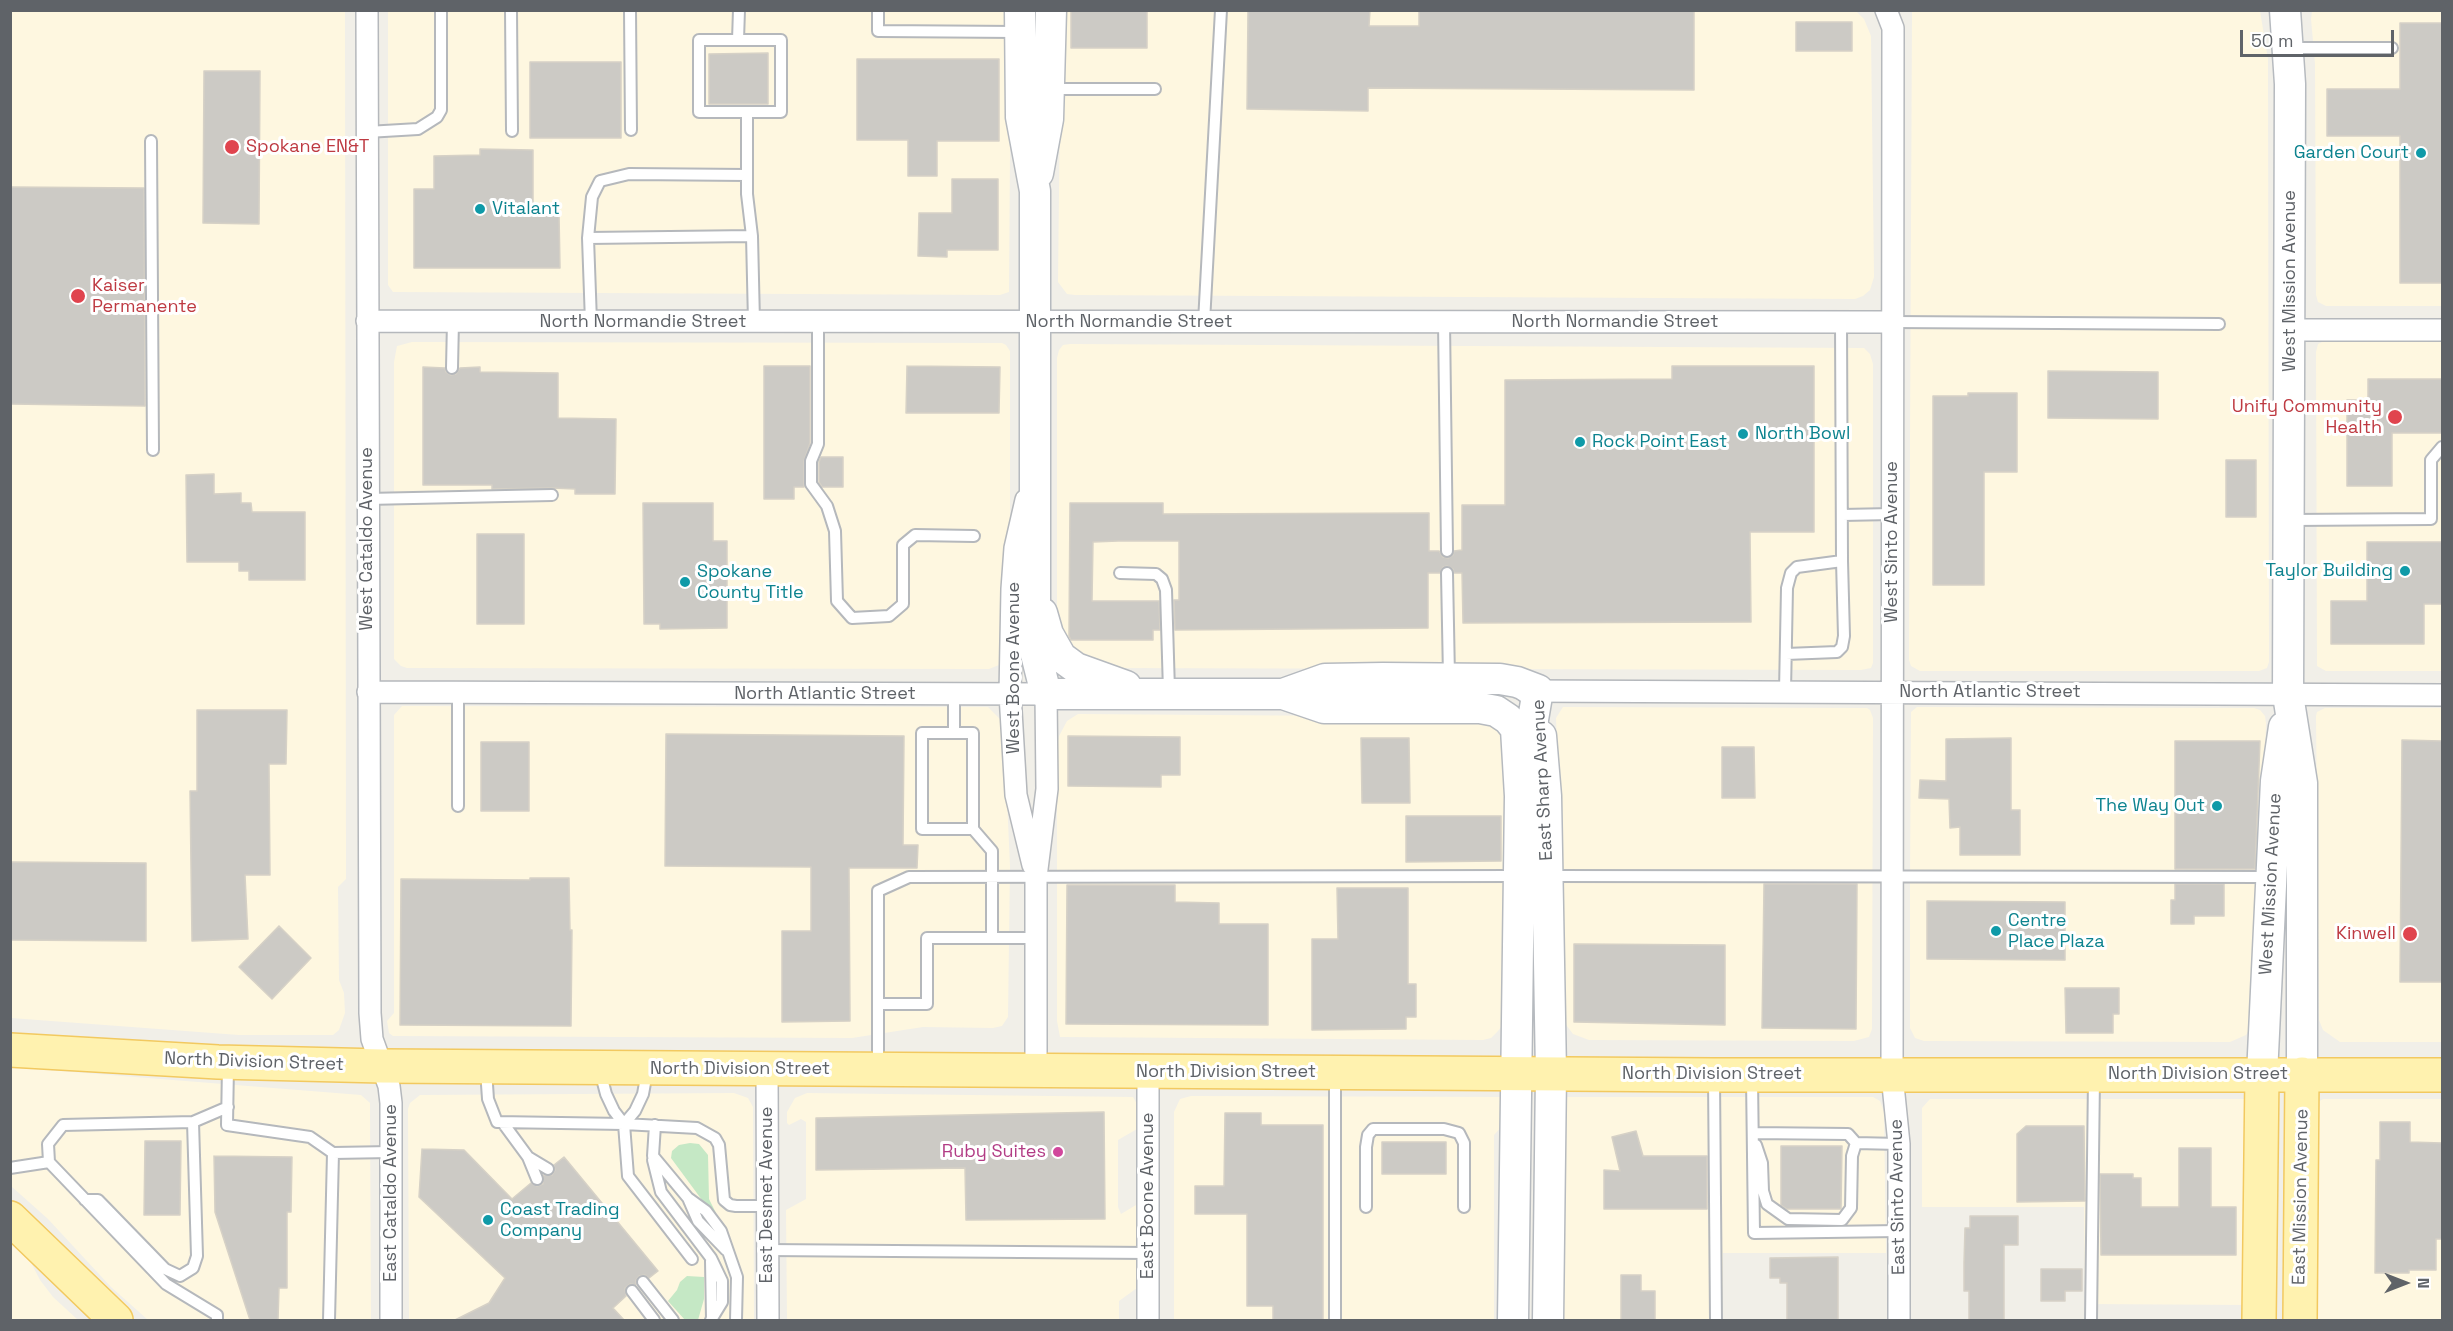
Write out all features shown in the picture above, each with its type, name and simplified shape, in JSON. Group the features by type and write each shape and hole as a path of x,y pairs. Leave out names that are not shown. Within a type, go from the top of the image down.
{"main road":[{"name":"North Division Street","path":"10,1050 228,1062 648,1069 1713,1075 2302,1074 2442,1076"},
{"name":"East Mission Avenue","path":"2300,1320 2302,1074"},
{"path":"2259,1320 2262,1075"},
{"path":"10,1218 116,1320"}],"street":[{"name":"West Cataldo Avenue","path":"367,10 370,1013 372,1039 382,1066"},
{"name":"West Boone Avenue","path":"1036,1071 1036,877 1047,789 1046,694 1036,654 1034,586 1035,191 1048,120 1051,10"},
{"name":"West Sinto Avenue","path":"1886,10 1893,28 1892,1075"},
{"name":"West Mission Avenue","path":"2262,1075 2276,781 2288,695 2290,84 2285,10"},
{"name":"West Boone Avenue","path":"1021,21 1021,117 1035,191"},
{"name":"North Normandie Street","path":"367,321 1891,322"},
{"path":"2290,330 2442,330"},
{"name":"West Boone Avenue","path":"1035,460 1016,548 1012,589 1010,694 1016,795 1036,877"},
{"path":"1034,586 1048,634 1061,657 1076,668 1160,694"},
{"name":"North Atlantic Street","path":"368,692 1282,694 1325,680 1449,678 1500,679 1517,682 1538,690"},
{"name":"North Atlantic Street","path":"1282,694 1324,708 1433,708 1475,694 1538,690 2442,695"},
{"name":"East Sharp Avenue","path":"1538,690 1520,796 1533,876 1551,1073 1548,1320"},
{"name":"East Sharp Avenue","path":"1513,1320 1515,1073 1533,876 1546,796 1538,690"},
{"name":"West Mission Avenue","path":"2288,695 2302,783 2302,1074"},
{"path":"1433,708 1480,708 1496,711 1508,719 1516,729 1520,796"},
{"name":"East Cataldo Avenue","path":"382,1066 389,1086 391,1320"},
{"name":"East Desmet Avenue","path":"767,1070 768,1320"},
{"name":"East Boone Avenue","path":"1148,1071 1149,1320"},
{"name":"East Sinto Avenue","path":"1892,1075 1899,1144 1899,1320"}],"lane":[{"path":"367,132 418,129 437,117 441,110 441,10"},
{"path":"511,10 512,131"},
{"path":"630,10 631,130"},
{"path":"738,40 739,10"},
{"path":"878,10 878,31 1021,21"},
{"path":"1204,322 1221,10"},
{"path":"699,40 738,40 781,40 781,112 699,112 699,40"},
{"path":"2288,48 2392,48"},
{"path":"1050,89 1155,89"},
{"path":"747,112 747,175 752,236 754,322"},
{"path":"151,141 153,450"},
{"path":"591,322 588,238 592,197 600,181 629,174 747,175"},
{"path":"588,238 752,236"},
{"path":"452,368 453,321"},
{"path":"818,322 818,444 811,461 811,484 827,506 835,531 837,601 852,618 889,616 903,604 903,545 915,535 974,536"},
{"path":"1444,322 1447,551"},
{"path":"1786,654 1837,652 1842,647 1844,636 1841,322"},
{"path":"1891,322 2219,324"},
{"path":"2289,520 2431,519 2431,460 2442,447"},
{"path":"367,499 552,495"},
{"path":"1842,515 1892,514"},
{"path":"1785,691 1787,588 1791,573 1797,567 1842,561"},
{"path":"1120,573 1156,574 1162,579 1166,600 1160,694"},
{"path":"1448,573 1449,678"},
{"path":"458,692 458,806"},
{"path":"954,694 954,733"},
{"path":"972,828 922,829 922,733 972,733 972,828 992,850 992,938"},
{"path":"878,1070 878,891 909,877 2271,878"},
{"path":"878,1004 927,1004 927,938 1036,938"},
{"path":"228,1062 227,1125 309,1137 333,1153 391,1152"},
{"path":"486,1067 488,1099 495,1120 503,1123 624,1124 697,1128 715,1137 719,1145 724,1200 729,1205 736,1206 767,1206"},
{"path":"599,1068 606,1094 614,1111 624,1124 628,1176 692,1259"},
{"path":"624,1124 635,1111 643,1094 648,1069"},
{"path":"1335,1072 1335,1320"},
{"path":"1713,1075 1716,1320"},
{"path":"1752,1075 1754,1233 1899,1231"},
{"path":"2091,1320 2094,1075"},
{"path":"217,1320 217,1315 166,1284 85,1200 49,1162 48,1144 63,1125 193,1122 228,1107"},
{"path":"85,1200 98,1200 165,1269 180,1276 193,1268 197,1256 193,1122"},
{"path":"503,1123 528,1157 537,1179"},
{"path":"655,1125 652,1156 661,1192 711,1258 722,1281 722,1302 712,1320"},
{"path":"1366,1207 1366,1147 1368,1135 1373,1129 1444,1129 1459,1133 1464,1143 1464,1207"},
{"path":"1753,1133 1848,1134 1856,1143 1899,1144"},
{"path":"1753,1133 1762,1163 1763,1191 1767,1204 1788,1219 1842,1220 1851,1208 1852,1156 1856,1143"},
{"path":"329,1320 333,1153"},
{"path":"652,1156 688,1198 706,1211 721,1231 737,1277 736,1320"},
{"path":"528,1157 548,1169"},
{"path":"10,1168 49,1162"},
{"path":"767,1250 1149,1253"},
{"path":"643,1282 673,1320"},
{"path":"632,1291 654,1320"}],"shaded area":[{"path":"1855,10 1864,19 1871,36 1874,277 1870,290 1855,299 1075,295 1067,294 1058,282 1061,11"},
{"path":"10,11 345,11 346,879 338,887 339,980 344,993 345,1013 339,1030 333,1035 239,1035 11,1018"},
{"path":"388,11 1011,11 1009,292 1000,295 393,292 388,285"},
{"path":"1912,11 2260,11 2268,59 2269,662 2267,668 2259,671 1920,671 1911,666 1909,660"},
{"path":"2312,11 2442,11 2442,306 2326,306 2318,302 2316,295 2315,64"},
{"path":"2324,341 2442,342 2442,671 2326,671 2317,666 2316,352 2318,344"},
{"path":"412,342 1002,343 1006,345 1010,351 1010,543 1002,660 999,665 989,669 407,668 401,666 394,659 394,362 397,346"},
{"path":"1063,345 1864,348 1870,354 1873,364 1873,663 1871,668 1861,670 1102,668 1073,655 1057,620 1057,358"},
{"path":"402,706 988,707 1001,720 1004,732 1010,866 1008,1017 1002,1026 993,1028 923,1027 852,1038 393,1036 389,1033 387,1021 394,1013 394,715"},
{"path":"1563,707 1867,708 1870,710 1873,718 1872,1029 1869,1037 1854,1041 1589,1040 1573,1034 1564,1022 1562,1012 1564,936 1556,718"},
{"path":"1917,707 2254,708 2260,710 2265,716 2266,723 2261,884 2252,1025 2246,1035 2230,1042 1924,1041 1915,1038 1910,1028 1911,712"},
{"path":"2325,708 2442,708 2442,1042 2340,1042 2323,1030 2319,1020 2316,716 2317,712"},
{"path":"1078,714 1487,717 1509,733 1502,1026 1491,1038 1483,1040 1060,1037 1057,1021 1057,747 1059,736 1067,721"},
{"path":"10,1067 361,1095 370,1103 371,1320 148,1320 111,1287 48,1219 11,1186"},
{"path":"734,1093 748,1098 753,1107 754,1320 409,1320 408,1109 410,1103 420,1095"},
{"path":"807,1093 1133,1097 1137,1104 1137,1129 1118,1140 1118,1207 1121,1214 1137,1206 1137,1288 1119,1301 1119,1320 787,1320 786,1210 806,1199 806,1122 801,1119 789,1125 787,1112 795,1098"},
{"path":"1191,1096 1502,1097 1505,1123 1494,1135 1494,1320 1174,1320 1174,1112 1180,1099"},
{"path":"1565,1097 1873,1097 1880,1101 1884,1112 1886,1253 1723,1253 1723,1320 1559,1320"},
{"path":"1930,1099 2247,1099 2250,1305 2085,1304 2084,1207 1922,1207 1922,1108"},
{"path":"2323,1099 2442,1099 2442,1320 2315,1320 2318,1102"},
{"path":"10,1233 23,1247 40,1280 53,1297 78,1320 11,1320"}],"green space":[{"path":"699,1144 708,1155 709,1199 716,1213 713,1215 671,1158 672,1151 679,1145"},
{"path":"687,1276 704,1277 704,1299 698,1320 685,1320 668,1301 680,1282"}],"building":[{"path":"1071,10 1147,10 1147,48 1071,48"},
{"path":"1248,10 1370,10 1369,26 1419,26 1419,10 1694,10 1694,90 1368,88 1368,111 1247,109"},
{"path":"1796,22 1852,22 1852,51 1796,51"},
{"name":"Garden Court","path":"2400,23 2442,23 2442,283 2400,283 2400,136 2327,136 2327,89 2400,89"},
{"path":"768,53 768,104 709,104 709,54"},
{"path":"857,59 999,59 999,141 937,141 937,176 908,176 908,140 857,140"},
{"path":"530,62 621,62 621,138 530,138"},
{"name":"Spokane EN&T","path":"204,71 260,71 259,224 203,223"},
{"name":"Vitalant","path":"480,149 533,150 533,204 559,214 560,268 414,268 414,189 434,189 434,156 480,155"},
{"path":"952,179 998,179 998,250 947,250 947,257 918,256 919,213 952,213"},
{"name":"Kaiser Permanente","path":"10,187 144,188 145,406 10,404"},
{"path":"764,366 810,366 810,443 804,461 804,487 794,487 794,499 764,499"},
{"path":"907,366 1000,367 999,413 906,413"},
{"path":"1672,366 1814,366 1814,532 1750,532 1751,622 1463,623 1462,573 1454,573 1453,569 1447,566 1443,567 1440,573 1428,573 1428,628 1175,630 1174,600 1179,600 1179,541 1118,541 1093,542 1092,601 1159,601 1160,630 1153,630 1153,640 1071,640 1069,636 1070,503 1163,503 1163,514 1429,513 1429,551 1439,551 1443,557 1448,558 1453,555 1454,551 1462,550 1462,505 1505,505 1505,380 1672,379"},
{"path":"423,367 445,368 446,372 451,375 456,374 460,368 480,367 480,372 558,373 558,418 616,419 615,494 575,494 575,489 552,488 492,489 492,485 423,485"},
{"path":"2048,371 2158,372 2158,419 2048,418"},
{"name":"Unify Community Health","path":"2368,379 2442,379 2442,433 2392,433 2392,486 2347,486 2347,400 2368,400"},
{"path":"1968,393 2017,393 2017,472 1984,472 1984,585 1933,585 1933,396 1968,396"},
{"path":"821,457 843,457 843,487 822,487 819,482"},
{"path":"2226,460 2256,460 2256,517 2226,517"},
{"path":"214,474 214,494 241,493 241,503 251,503 252,512 305,512 305,580 249,580 249,571 239,571 239,562 187,562 186,475"},
{"name":"Spokane County Title","path":"643,503 713,503 713,541 727,541 727,628 660,629 660,624 644,624"},
{"path":"477,534 524,534 524,624 477,624"},
{"name":"Taylor Building","path":"2367,542 2442,542 2442,604 2424,604 2424,644 2331,644 2331,601 2367,601"},
{"path":"197,710 287,710 286,764 269,764 270,875 245,875 248,939 192,941 190,791 197,791"},
{"path":"666,734 904,736 903,845 918,845 917,868 849,868 850,1021 782,1022 782,931 811,931 811,867 665,866"},
{"path":"1068,736 1180,737 1180,775 1161,775 1161,787 1068,786"},
{"path":"1361,738 1409,738 1410,803 1362,803"},
{"path":"2011,738 2011,810 2020,810 2020,855 1960,855 1960,827 1950,828 1949,799 1919,798 1920,780 1946,781 1946,739"},
{"path":"2402,740 2442,741 2442,982 2400,982"},
{"name":"The Way Out","path":"2175,741 2260,741 2255,869 2175,869"},
{"path":"481,742 529,742 529,811 481,811"},
{"path":"1722,747 1754,747 1755,798 1722,798"},
{"path":"1406,816 1501,816 1501,861 1406,862"},
{"path":"10,862 146,863 146,941 10,940"},
{"path":"530,878 569,878 570,930 572,930 571,1026 400,1025 401,879 530,880"},
{"path":"1764,884 1857,884 1856,1029 1762,1028"},
{"path":"2175,884 2224,884 2224,916 2194,916 2194,924 2171,924 2171,900 2175,900"},
{"path":"1067,885 1175,885 1175,902 1219,903 1219,924 1268,924 1268,1025 1066,1024"},
{"path":"1337,888 1408,888 1408,984 1416,984 1416,1017 1406,1017 1406,1029 1312,1030 1312,939 1338,939"},
{"name":"Centre Place Plaza","path":"1927,901 2065,902 2065,960 1927,959"},
{"path":"279,926 311,958 272,999 239,967"},
{"path":"1574,944 1725,945 1725,1025 1574,1022"},
{"path":"2065,988 2119,988 2119,1014 2113,1014 2113,1033 2066,1033"},
{"path":"1104,1112 1105,1219 966,1220 965,1168 816,1170 816,1118"},
{"path":"1225,1113 1261,1113 1261,1125 1323,1125 1323,1320 1273,1320 1273,1306 1247,1306 1247,1214 1195,1214 1195,1186 1224,1186"},
{"path":"2380,1122 2410,1122 2410,1142 2442,1143 2442,1239 2436,1239 2436,1270 2375,1273 2376,1160 2380,1160"},
{"path":"2026,1126 2084,1126 2085,1201 2017,1202 2017,1134"},
{"path":"1636,1131 1643,1156 1707,1156 1707,1209 1604,1209 1604,1170 1620,1171 1612,1137"},
{"path":"145,1141 181,1141 180,1215 144,1215"},
{"path":"1382,1142 1446,1142 1446,1174 1382,1174"},
{"path":"1781,1146 1842,1146 1841,1209 1787,1209 1781,1205"},
{"path":"2179,1148 2211,1148 2211,1207 2236,1207 2236,1255 2101,1255 2100,1174 2133,1174 2133,1178 2141,1178 2141,1207 2179,1207"},
{"name":"Coast Trading Company","path":"422,1149 464,1150 512,1199 531,1183 537,1186 543,1184 543,1175 552,1175 555,1170 554,1165 564,1157 658,1271 649,1278 645,1275 639,1276 636,1285 630,1284 625,1288 626,1296 613,1308 624,1320 455,1320 489,1303 505,1278 419,1197"},
{"path":"214,1156 292,1157 291,1212 287,1212 287,1288 279,1288 278,1320 250,1320 215,1212"},
{"path":"1970,1216 2018,1216 2018,1245 2004,1245 2004,1320 1969,1320 1969,1291 1964,1291 1964,1263 1965,1228 1970,1228"},
{"path":"1838,1257 1838,1320 1787,1320 1787,1283 1780,1283 1780,1278 1770,1278 1770,1258"},
{"path":"2041,1269 2082,1269 2082,1291 2065,1291 2065,1301 2041,1301"},
{"path":"1621,1275 1641,1275 1641,1291 1655,1291 1655,1320 1621,1320"}],"place":[{"name":"Spokane EN&T","path":"232,147"},
{"name":"Garden Court","path":"2421,153"},
{"name":"Vitalant","path":"480,209"},
{"name":"Kaiser Permanente","path":"78,296"},
{"name":"Unify Community Health","path":"2395,417"},
{"name":"North Bowl","path":"1743,434"},
{"name":"Rock Point East","path":"1580,442"},
{"name":"Taylor Building","path":"2405,571"},
{"name":"Spokane County Title","path":"685,582"},
{"name":"The Way Out","path":"2217,806"},
{"name":"Centre Place Plaza","path":"1996,931"},
{"name":"Kinwell","path":"2410,934"},
{"name":"Ruby Suites","path":"1058,1152"},
{"name":"Coast Trading Company","path":"488,1220"}]}
